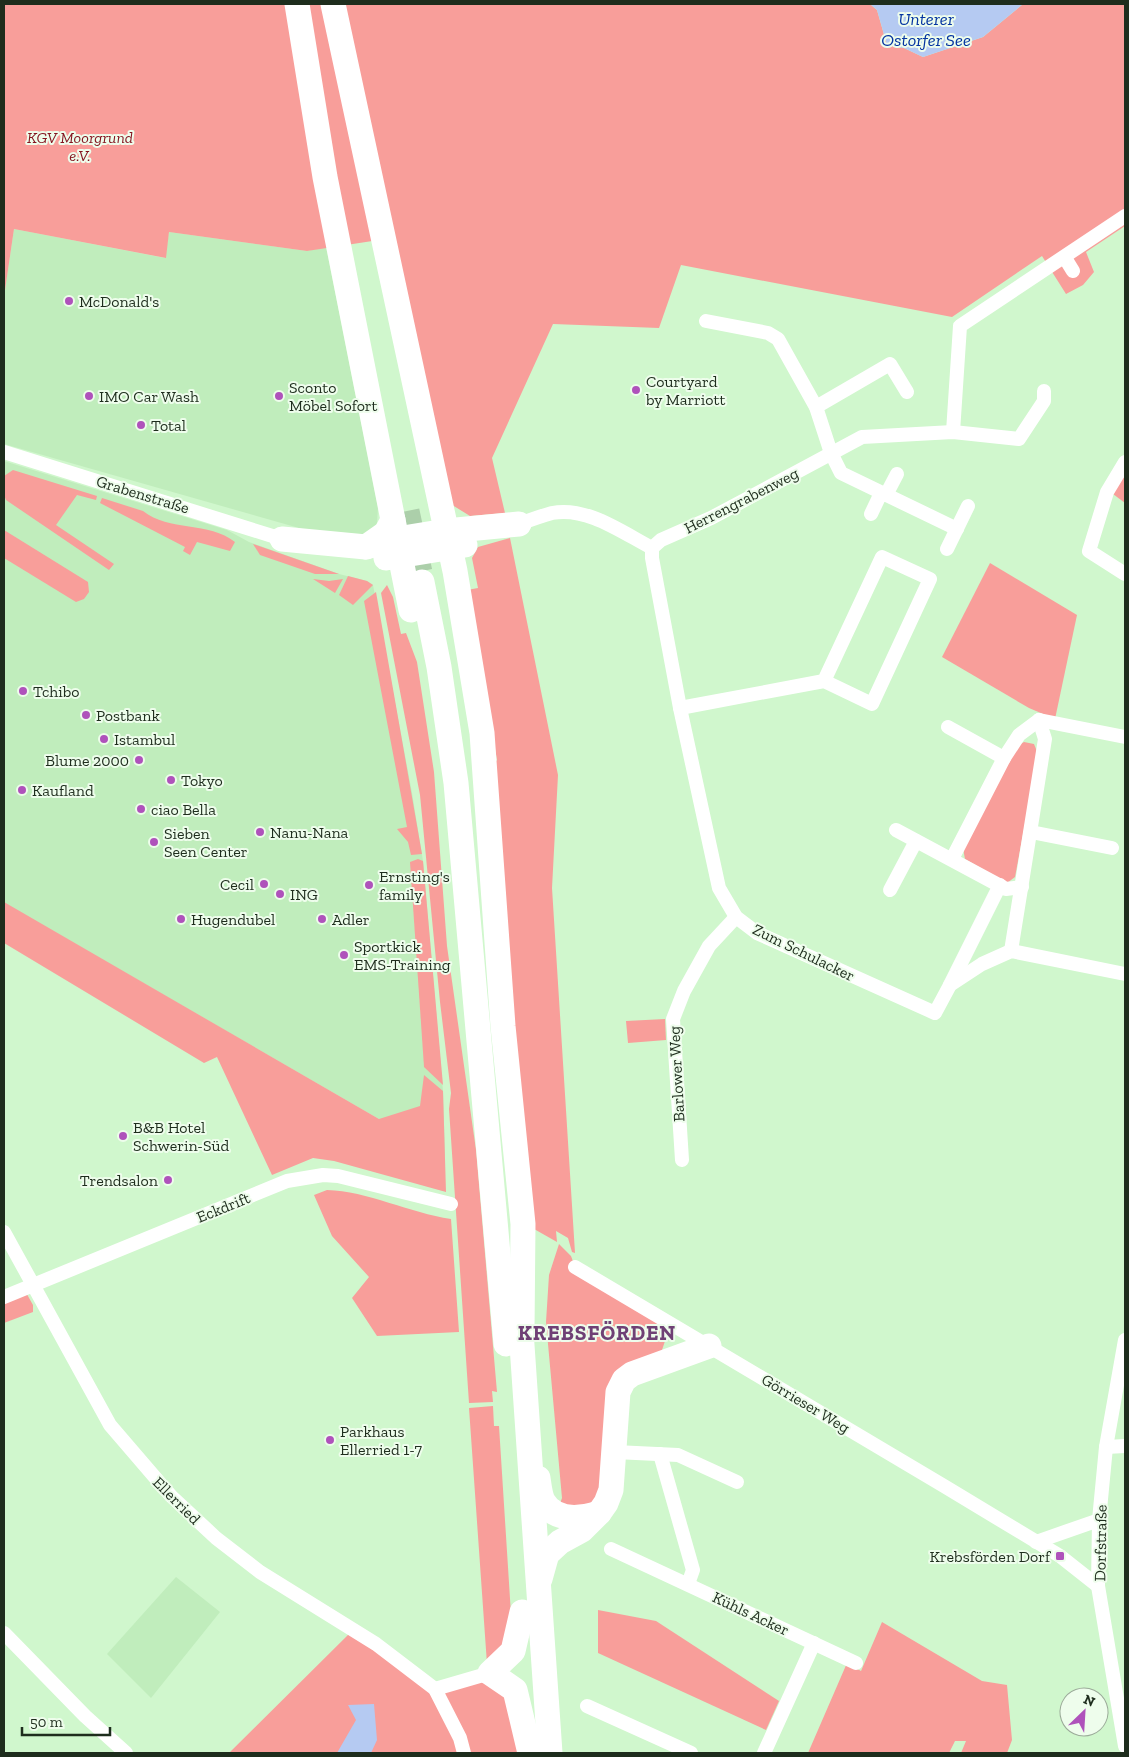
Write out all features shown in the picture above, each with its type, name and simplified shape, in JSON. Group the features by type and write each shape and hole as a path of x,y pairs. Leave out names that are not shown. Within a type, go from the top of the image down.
{"highway":[{"path":"297,4 325,178 482,733 503,1026 523,1224 514,1331 522,1612 532,1753"},
{"path":"306,4 427,543"},
{"path":"324,4 427,543"},
{"path":"332,4 427,543 439,667 456,783 514,1331 529,1441 550,1753"},
{"path":"282,539 367,553 520,524"},
{"path":"367,553 386,533 427,543"},
{"path":"538,1586 547,1554 560,1542 582,1530 606,1503 611,1490 618,1392 624,1380 632,1374 709,1346"},
{"path":"529,1441 543,1501 556,1515 579,1519 599,1513"},
{"path":"522,1612 513,1651 490,1673 515,1690 532,1753"}],"street":[{"path":"953,432 960,326 1125,216"},
{"path":"1064,258 1073,271"},
{"path":"706,321 768,333 778,339 816,407 831,453 841,473 957,529"},
{"path":"816,407 890,364 908,392"},
{"name":"Herrengrabenweg","path":"652,548 661,540 710,518 862,437 953,432 1019,439 1044,401 1044,391"},
{"name":"Grabenstraße","path":"4,452 282,539"},
{"path":"1125,462 1107,492 1089,551 1125,574"},
{"path":"872,514 897,474"},
{"path":"947,549 968,506"},
{"path":"520,524 553,513 572,512 590,517 652,548"},
{"name":"Zum Schulacker","path":"652,548 652,558 680,708 719,888 736,917 758,933 935,1013 950,985"},
{"path":"680,708 824,681 872,704 930,579 882,557 824,681"},
{"path":"1011,951 1045,739 1039,720"},
{"path":"952,859 1004,758 1019,735 1039,720 1125,737"},
{"path":"948,727 1004,758"},
{"path":"896,830 1006,888 1022,886"},
{"path":"1031,832 1112,848"},
{"path":"890,890 916,841"},
{"path":"950,985 1000,885"},
{"name":"Barlower Weg","path":"682,1160 673,1019 684,991 709,946 736,917"},
{"path":"950,985 982,964 1011,951 1125,974"},
{"name":"Eckdrift","path":"4,1297 287,1181 323,1175 338,1176 451,1204"},
{"name":"Ellerried","path":"4,1232 110,1425 171,1496 216,1538 260,1572 376,1644 435,1689 460,1738 464,1753"},
{"name":"Görrieser Weg","path":"575,1267 1036,1542 1077,1568 1098,1586"},
{"name":"Dorfstraße","path":"1125,1340 1106,1447 1099,1520 1098,1586 1125,1746"},
{"path":"1106,1447 1125,1446"},
{"path":"615,1452 678,1455 737,1482"},
{"path":"660,1454 693,1570 688,1584"},
{"path":"1036,1542 1099,1520"},
{"name":"Kühls Acker","path":"611,1549 856,1663"},
{"path":"4,1633 85,1716 126,1753"},
{"path":"764,1753 814,1643"},
{"path":"435,1689 490,1673"},
{"path":"587,1706 691,1753"}],"shaded area":[{"path":"14,229 165,258 169,232 307,251 326,247 378,507 377,523 373,529 364,536 313,532 4,444 4,297"},
{"path":"4,461 227,530 249,542 339,574 367,581 373,585 423,861 443,1091 445,1157 39,923 4,945"},
{"path":"176,1577 220,1612 151,1698 107,1654"}],"green space":[{"name":"KGV Moorgrund e.V.","path":"4,4 870,4 877,10 887,45 904,48 923,57 983,37 1023,4 1125,4 1125,226 1086,252 1094,272 1083,285 1066,294 1042,256 952,317 681,265 659,328 553,324 492,458 505,513 470,516 449,503 392,238 307,251 169,232 166,258 14,229 4,297"},
{"path":"1125,463 1125,503 1109,491"},
{"path":"13,470 97,496 96,500 77,495 56,525 114,564 109,570 6,500 4,495 4,476"},
{"path":"102,498 143,511 153,518 165,522 213,531 235,542 230,551 197,542 190,555 183,551 185,547 100,503"},
{"path":"4,530 88,582 89,592 84,599 76,602 4,558"},
{"path":"510,538 558,775 552,888 575,1253 572,1252 568,1238 556,1231 557,1242 527,1225 493,765 497,760 467,590 478,588 472,558 478,547"},
{"path":"253,544 339,574 315,574 260,555"},
{"path":"990,563 1077,615 1055,719 1029,708 942,657"},
{"path":"348,576 367,581 373,585 353,605 339,595"},
{"path":"313,579 329,581 343,579 335,593"},
{"path":"387,585 393,597 401,634 406,633 417,662 434,772 447,946 476,1150 497,1392 492,1391 493,1402 469,1403 449,1109 451,1093 440,1002 420,795 381,593"},
{"path":"376,592 422,854 411,855 408,842 397,829 407,827 364,601"},
{"path":"1024,742 1034,744 1038,754 1015,877 1007,883 965,859 963,848 1017,746"},
{"path":"418,859 423,861 443,1085 424,1067 410,862"},
{"path":"4,902 379,1119 420,1106 424,1075 443,1091 446,1192 334,1161 313,1158 272,1175 217,1057 204,1063 4,943"},
{"path":"665,1019 666,1040 628,1043 626,1021"},
{"path":"327,1190 357,1194 451,1219 459,1332 377,1336 352,1298 369,1277 332,1236 314,1195"},
{"path":"559,1244 571,1256 575,1267 671,1323 657,1365 632,1374 606,1503 556,1515 562,1498 546,1322 549,1275"},
{"path":"24,1289 33,1305 33,1312 4,1323 4,1297"},
{"path":"493,1406 494,1426 499,1426 512,1630 510,1644 487,1664 469,1408"},
{"path":"598,1610 656,1621 779,1701 766,1730 598,1653"},
{"path":"882,1622 982,1681 1007,1685 1012,1740 1007,1753 961,1753 966,1741 955,1741 949,1753 808,1753 847,1663 861,1671"},
{"path":"353,1630 435,1689 484,1674 507,1690 519,1753 229,1753"}],"water":[{"name":"Unterer Ostorfer See","path":"870,4 1023,4 983,37 923,57 904,48 887,45 877,10"},
{"path":"374,1704 377,1740 371,1753 337,1753 356,1720 348,1705"}],"tunnel":[{"path":"407,511 422,582"}],"place":[{"name":"McDonald's","path":"69,301"},
{"name":"Courtyard by Marriott","path":"636,390"},
{"name":"IMO Car Wash","path":"89,396"},
{"name":"Sconto Möbel Sofort","path":"279,396"},
{"name":"Total","path":"141,425"},
{"name":"Tchibo","path":"23,691"},
{"name":"Postbank","path":"86,715"},
{"name":"Istambul","path":"104,739"},
{"name":"Blume 2000","path":"139,760"},
{"name":"Tokyo","path":"171,780"},
{"name":"Kaufland","path":"22,790"},
{"name":"ciao Bella","path":"141,809"},
{"name":"Nanu-Nana","path":"260,832"},
{"name":"Sieben Seen Center","path":"154,842"},
{"name":"Cecil","path":"264,884"},
{"name":"Ernsting's family","path":"369,885"},
{"name":"ING","path":"280,894"},
{"name":"Hugendubel","path":"181,919"},
{"name":"Adler","path":"322,919"},
{"name":"Sportkick EMS-Training","path":"344,955"},
{"name":"B&B Hotel Schwerin-Süd","path":"123,1136"},
{"name":"Trendsalon","path":"168,1180"},
{"name":"Parkhaus Ellerried 1-7","path":"330,1440"},
{"name":"Krebsförden Dorf","path":"1060,1556"}],"district":[{"name":"KREBSFÖRDEN","path":"597,1333"}]}
